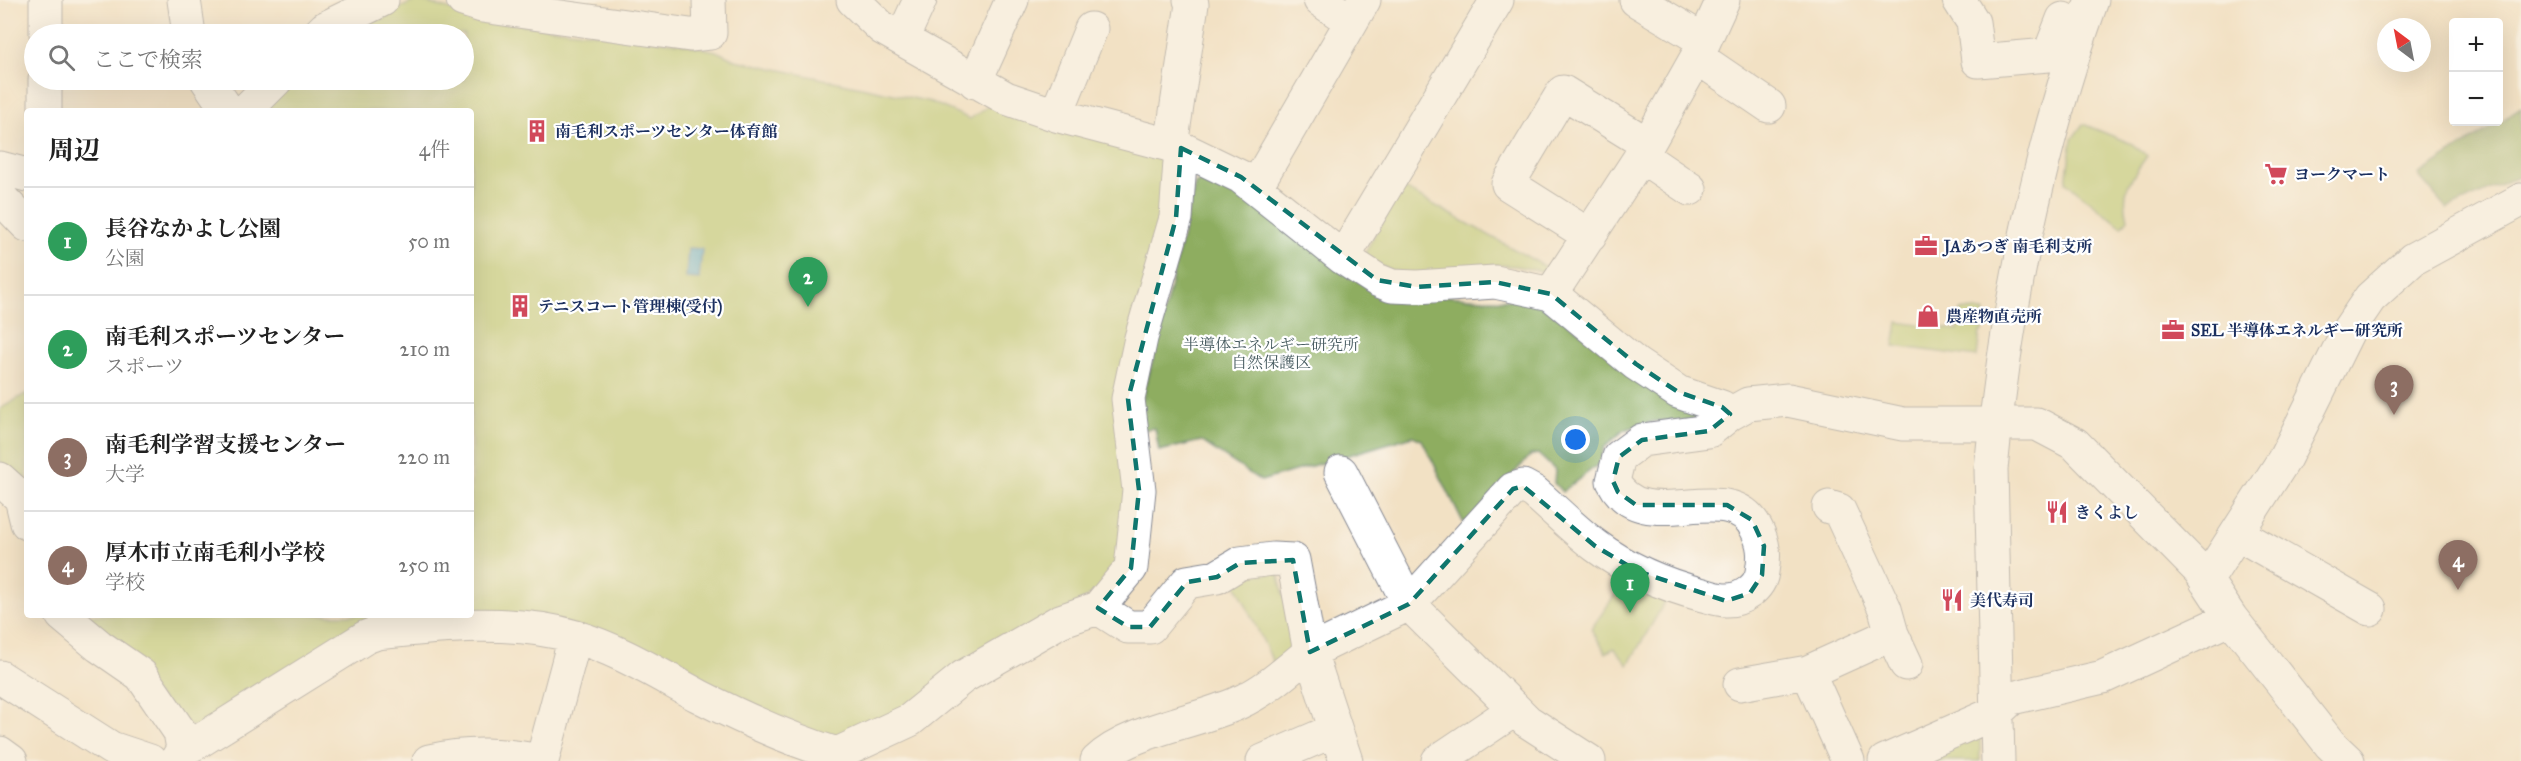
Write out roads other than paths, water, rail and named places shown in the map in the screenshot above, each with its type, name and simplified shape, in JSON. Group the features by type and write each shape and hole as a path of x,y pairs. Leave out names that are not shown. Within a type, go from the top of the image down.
{"street":[{"path":"46,0 46,24"},
{"path":"184,0 188,24"},
{"path":"321,21 382,0"},
{"path":"463,0 482,6 690,35 710,33 710,0"},
{"path":"853,0 882,28 1006,98 1056,115 1176,147 1241,177 1344,258 1377,280 1392,286 1417,287 1495,282 1551,294 1636,364 1678,392 1722,407 1730,414"},
{"path":"902,39 920,0"},
{"path":"975,82 1012,0"},
{"path":"180,755 366,637 377,633 467,625 520,627 575,637 627,657 764,728 837,754 909,720 963,677 1060,621 1098,608 1131,568 1139,490 1128,399 1141,338 1176,218 1176,147 1192,4 1190,0"},
{"path":"1255,188 1357,11 1320,0"},
{"path":"1344,258 1497,0"},
{"path":"1636,0 1769,106"},
{"path":"1551,294 1644,150 1700,49 1723,0"},
{"path":"1959,0 1967,9 1973,22 1978,61 2049,55 2063,19"},
{"path":"1998,761 1991,469 2004,351 2051,127 2092,0"},
{"path":"1056,115 1091,29"},
{"path":"45,90 45,108"},
{"path":"214,90 226,108"},
{"path":"248,108 266,90"},
{"path":"1590,236 1508,184 1563,92 1644,150 1690,189"},
{"path":"0,168 24,174"},
{"path":"0,197 24,222"},
{"path":"2206,581 2285,458 2349,329 2370,298 2413,259 2521,200"},
{"path":"1097,761 1125,742 1237,704 1265,688 1310,652 1409,604 1513,489 1524,486 1534,492 1595,546 1637,571 1676,588 1726,601 1750,593 1762,575 1764,546 1752,520 1742,511 1727,505 1661,507 1636,505 1618,492 1612,481 1619,458 1642,440 1709,431 1730,414 1748,404 1788,400 1903,424 2037,424 2075,444 2200,571 2231,618 2330,744 2348,761"},
{"path":"1341,472 1409,604 1527,722 1589,761"},
{"path":"0,479 21,498 24,510"},
{"path":"1829,507 1839,510 1885,609 1892,634 1906,664"},
{"path":"2238,534 2370,609"},
{"path":"1098,608 1128,627 1150,627 1187,582 1217,577 1240,563 1293,554 1310,652 1346,761"},
{"path":"66,618 99,646 141,675 180,732 180,755"},
{"path":"1886,761 1997,712 2012,698 2103,677 2231,618"},
{"path":"1740,684 1808,672 1892,634"},
{"path":"429,761 460,754 503,755 542,761 575,637"},
{"path":"1808,672 1848,761"},
{"path":"0,677 111,747 150,761"},
{"path":"1438,761 1514,710"},
{"path":"1263,761 1335,730"},
{"path":"0,753 11,761"}],"water":[{"path":"688,248 702,249 699,279 686,278"}],"place":[{"name":"南毛利スポーツセンター体育館","path":"537,131"},
{"name":"ヨークマート","path":"2276,174"},
{"name":"JAあつぎ 南毛利支所","path":"1926,246"},
{"name":"テニスコート管理棟(受付)","path":"520,306"},
{"name":"南毛利スポーツセンター","path":"808,307"},
{"name":"農産物直売所","path":"1928,316"},
{"name":"SEL 半導体エネルギー研究所","path":"2173,330"},
{"name":"南毛利学習支援センター","path":"2394,415"},
{"name":"きくよし","path":"2057,512"},
{"name":"厚木市立南毛利小学校","path":"2458,590"},
{"name":"美代寿司","path":"1952,600"},
{"name":"長谷なかよし公園","path":"1630,613"}],"park label":[{"name":"半導体エネルギー研究所 自然保護区","path":"1271,353"}]}
